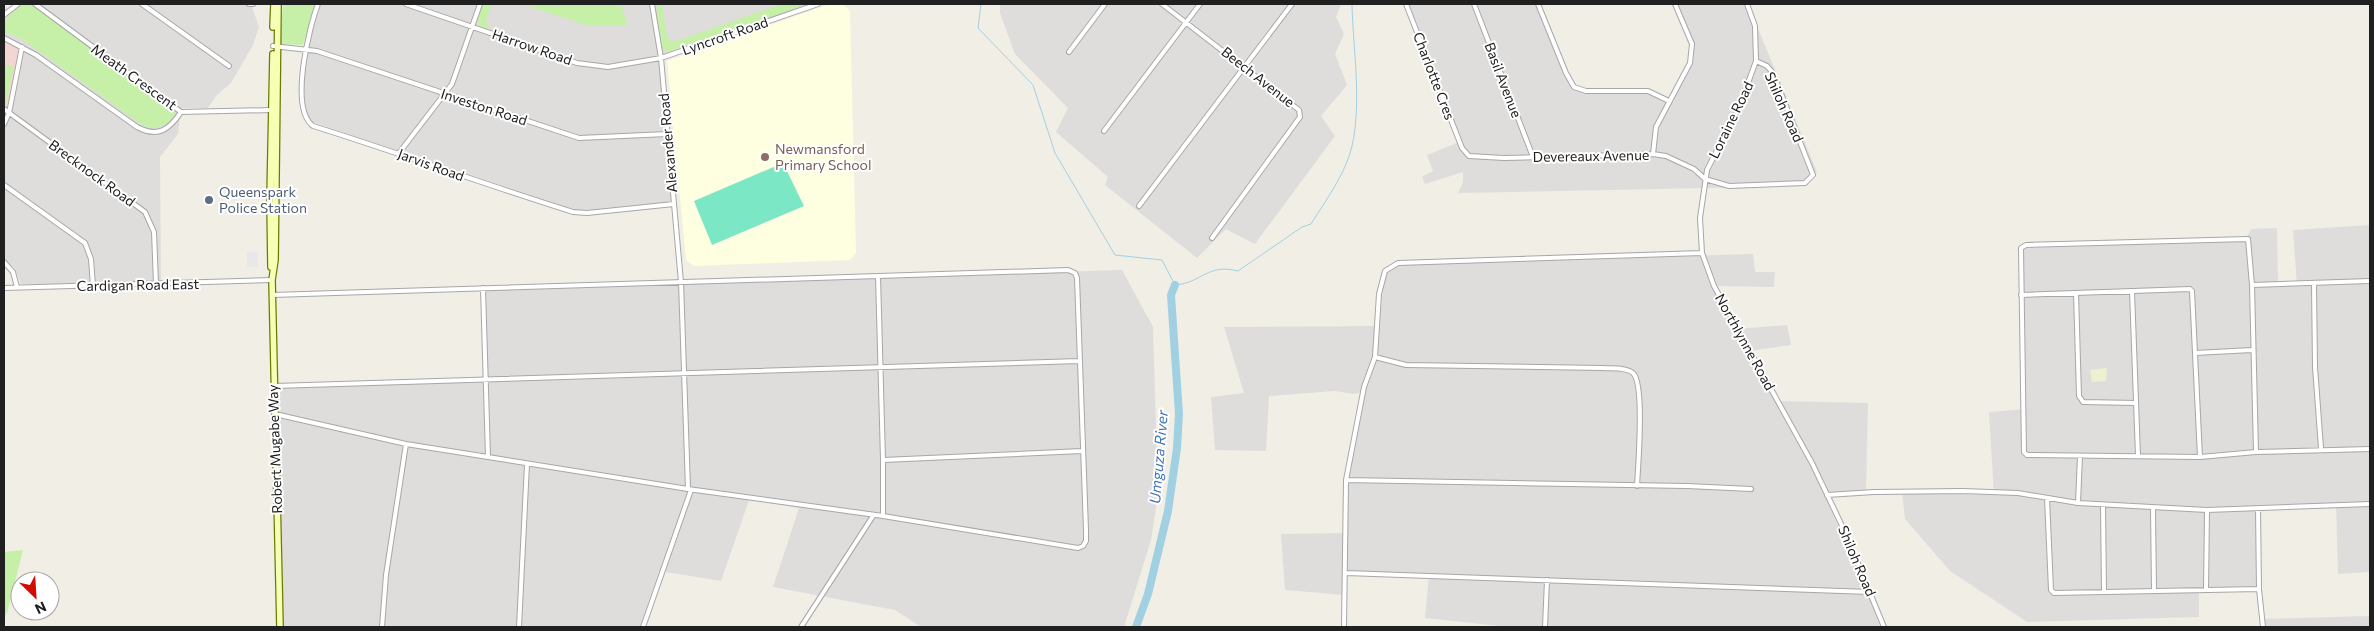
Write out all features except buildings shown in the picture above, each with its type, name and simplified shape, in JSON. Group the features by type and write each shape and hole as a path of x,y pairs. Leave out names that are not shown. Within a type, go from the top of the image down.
{"main road":[{"name":"Robert Mugabe Way","path":"274,4 274,110 270,243 280,627"},
{"name":"Robert Mugabe Way","path":"275,46 278,4"}],"street":[{"path":"4,15 18,4"},
{"name":"Meath Crescent","path":"4,38 22,47 145,132 159,133 169,128 180,112 35,4"},
{"path":"142,4 229,66"},
{"name":"Jarvis Road","path":"318,4 306,48 303,109 309,122 480,183 573,212 587,213 674,204"},
{"name":"Harrow Road","path":"406,4 588,65 608,67 661,58"},
{"path":"399,153 446,94 457,73 480,4"},
{"name":"Alexander Road","path":"652,4 661,58 681,282 689,489"},
{"name":"Lyncroft Road","path":"661,58 818,4"},
{"path":"1069,52 1105,4"},
{"name":"Beech Avenue","path":"1162,4 1300,110 1300,117 1212,238"},
{"path":"1104,131 1200,4"},
{"path":"1139,206 1246,68 1292,4"},
{"name":"Charlotte Cres","path":"1406,4 1462,148"},
{"name":"Basil Avenue","path":"1474,4 1532,157"},
{"path":"1538,4 1566,74 1574,87 1586,91 1648,91 1670,102"},
{"path":"1653,154 1656,127 1690,63 1692,51 1692,44 1675,4"},
{"name":"Shiloh Road","path":"1747,4 1755,26 1756,61 1771,70 1813,175 1805,183"},
{"path":"4,8 9,10"},
{"name":"Investon Road","path":"275,46 306,48 579,138 667,134"},
{"path":"4,124 9,113 22,47"},
{"name":"Loraine Road","path":"1705,180 1711,161 1740,105 1756,61"},
{"name":"Brecknock Road","path":"4,109 145,212 154,232 156,283"},
{"path":"180,112 274,110"},
{"name":"Devereaux Avenue","path":"1462,148 1473,158 1653,154 1666,156 1694,169 1705,180 1729,186 1805,183"},
{"name":"Northlynne Road","path":"1705,180 1700,218 1702,253 1714,286 1828,495"},
{"path":"4,185 85,243 91,259 93,286"},
{"path":"2256,452 2252,350 2252,285 2248,239 2026,245 2021,248 2024,452 2027,456 2200,457 2321,448 2370,448"},
{"path":"1344,627 1346,480 1364,387 1375,357 1381,282 1385,272 1398,262 1702,253"},
{"path":"4,262 13,272 16,287"},
{"path":"272,294 1072,271 1077,278 1086,541 1081,547 488,458 406,444 274,414"},
{"path":"878,276 883,516"},
{"name":"Cardigan Road East","path":"4,288 272,280"},
{"path":"2252,285 2370,282"},
{"path":"2314,284 2315,367 2321,448"},
{"path":"483,288 488,458"},
{"path":"2021,295 2190,289 2192,291 2196,353 2200,457"},
{"path":"2132,291 2138,456"},
{"path":"2076,293 2079,396 2084,402 2136,403"},
{"path":"2196,353 2252,350"},
{"path":"1375,357 1406,365 1602,368 1630,372 1635,376 1640,393 1637,486"},
{"path":"273,386 1079,361"},
{"path":"382,627 386,575 406,444"},
{"path":"883,460 1082,451"},
{"path":"2078,503 2080,456"},
{"path":"519,627 527,464"},
{"path":"1346,480 1750,489"},
{"path":"643,627 689,489"},
{"path":"1828,495 1874,492 1962,491 2018,494 2078,503 2153,509 2207,510 2370,504"},
{"name":"Shiloh Road","path":"1828,495 1884,627"},
{"path":"2047,498 2052,592 2259,589"},
{"path":"2103,505 2104,592"},
{"path":"2153,509 2154,591"},
{"path":"2258,509 2259,589 2263,627"},
{"path":"2206,590 2207,510"},
{"path":"801,627 873,516"},
{"path":"1346,573 1870,592"},
{"path":"1545,627 1547,580"}],"shaded area":[{"path":"14,4 251,4 259,27 253,45 231,83 216,96 208,108 181,108 178,134 160,157 161,285 21,284 15,268 4,259 4,6 8,8"},
{"path":"319,4 813,4 660,58 672,203 587,211 572,209 309,121 304,109 304,75 307,47"},
{"name":"Newmansford Primary School","path":"830,4 843,4 850,11 856,253 850,260 694,266 686,260 667,61"},
{"path":"1000,4 1341,4 1336,17 1344,34 1335,54 1347,85 1321,116 1335,136 1255,244 1226,229 1197,258 1105,185 1108,177 1056,132 1068,108 1015,54 1000,13"},
{"path":"1407,4 1537,4 1564,76 1573,89 1585,92 1647,94 1671,104 1692,64 1694,52 1693,43 1677,4 1748,4 1817,172 1807,186 1458,193 1463,182 1463,172 1425,184 1422,177 1433,171 1427,155 1462,141"},
{"path":"4,39 21,48 8,109 4,106"},
{"path":"2370,225 2370,572 2338,574 2336,503 2257,505 2257,588 2199,589 2199,617 2027,622 1950,571 1905,519 1902,493 1994,495 1989,412 2026,409 2023,248 2245,241 2251,229 2277,228 2278,285 2297,286 2293,230"},
{"path":"247,252 258,252 258,267 247,267"},
{"path":"1753,254 1755,272 1775,272 1774,287 1713,286 1736,329 1787,325 1791,345 1749,351 1776,401 1868,403 1866,490 1824,494 1866,588 1880,627 1509,627 1425,618 1429,575 1345,572 1344,595 1285,590 1281,534 1347,533 1347,479 1364,392 1353,394 1335,391 1269,396 1266,451 1215,450 1211,397 1244,393 1224,327 1380,326 1383,282 1386,273 1399,264"},
{"path":"1122,270 1153,327 1158,495 1151,540 1124,627 921,627 895,610 773,587 799,508 749,500 721,581 659,571 640,627 281,627 275,387 487,381 485,290"},
{"path":"2107,368 2106,381 2092,382 2090,370"},
{"path":"2370,616 2370,627 2265,627 2263,619"}],"green space":[{"path":"23,4 31,4 176,112 169,123 153,129 142,125 25,41 4,31 7,18"},
{"path":"283,4 316,4 303,45 280,44"},
{"path":"482,4 492,4 486,20 489,26 488,29 477,23"},
{"path":"522,4 621,4 628,26 589,26"},
{"path":"656,4 662,4 667,37 673,42 781,4 809,4 668,52 662,48"},
{"path":"14,65 6,104 4,102 4,66"},
{"path":"783,163 804,206 712,245 694,201"},
{"path":"23,550 18,571 10,571 10,601 4,618 4,552"}],"waterway":[{"path":"981,4 978,28 1033,85 1055,153 1115,255 1162,260 1175,285 1192,281 1212,271 1228,269 1238,271 1302,227 1311,224 1329,196 1349,156 1355,129 1357,94 1352,4"},
{"name":"Umguza River","path":"1136,627 1148,594 1168,511 1177,448 1179,414 1171,295 1175,285"}],"place":[{"name":"Newmansford Primary School","path":"765,157"},
{"name":"Queenspark Police Station","path":"209,200"}]}
